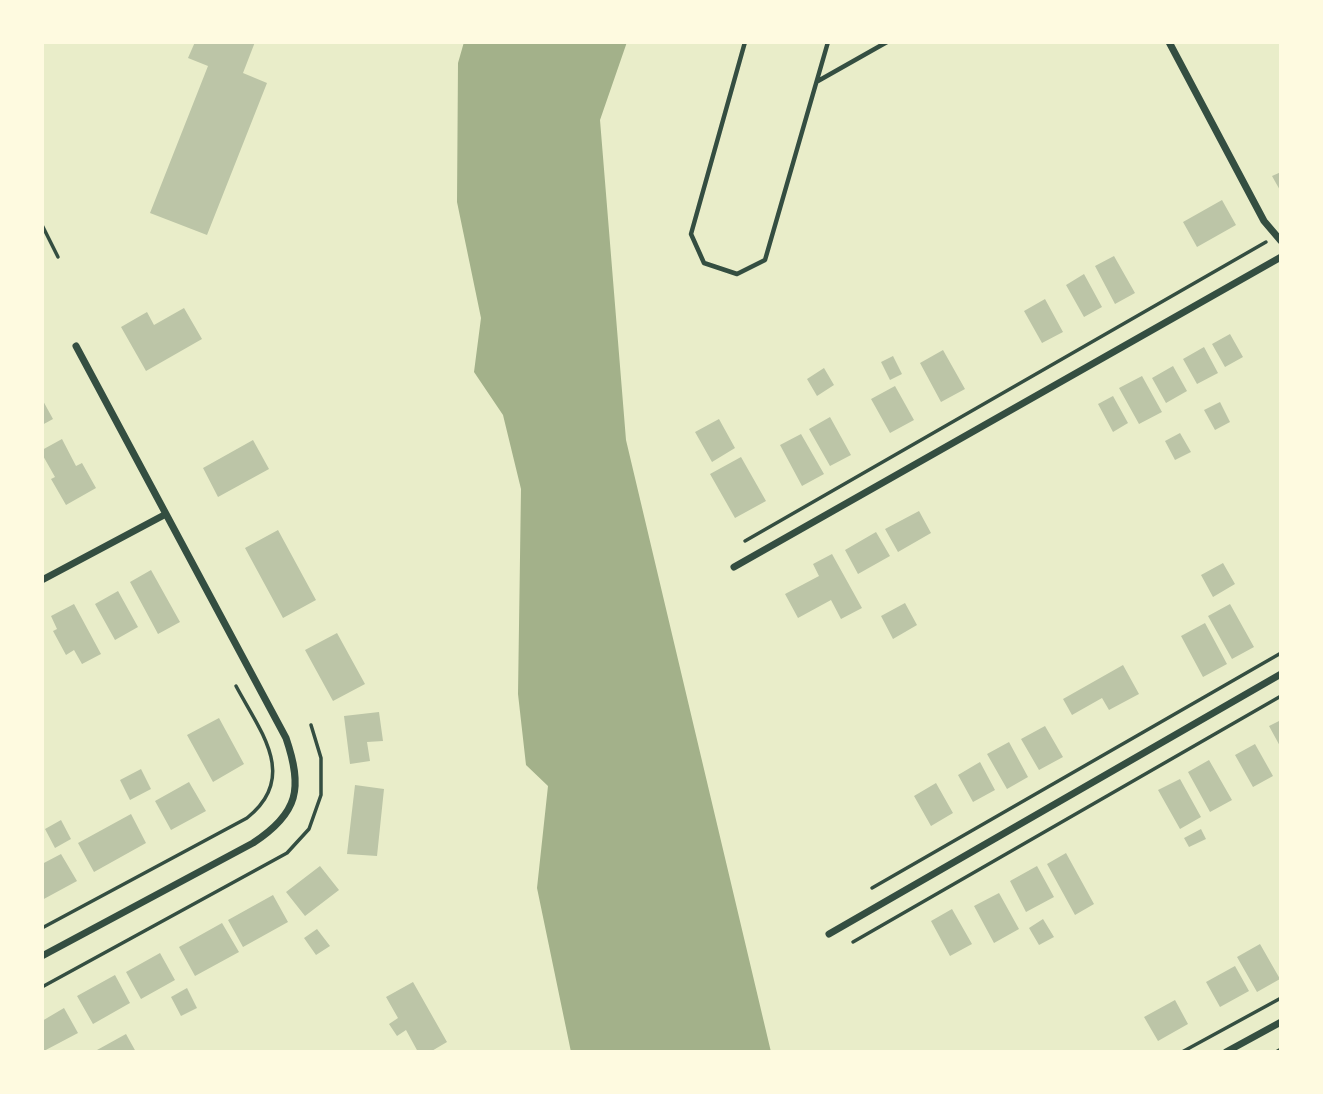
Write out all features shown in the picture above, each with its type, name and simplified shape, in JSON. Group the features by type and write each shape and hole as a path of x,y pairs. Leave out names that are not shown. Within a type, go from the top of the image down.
{"street":[{"path":"1169,42 1264,221 1279,239"},
{"path":"734,567 1281,257"},
{"path":"42,956 271,832 288,811 297,786 295,764 286,738 76,346"},
{"path":"42,580 166,514"},
{"path":"829,934 1281,674"},
{"path":"1226,1052 1281,1022"}],"lane":[{"path":"746,42 691,234 704,263 737,274 765,260 828,42"},
{"path":"817,82 887,42"}],"path":[{"path":"42,225 58,257"},
{"path":"745,541 1279,239"},
{"path":"872,888 1281,653"},
{"path":"42,928 247,818 262,806 274,785 268,747 236,686"},
{"path":"853,942 1281,696"},
{"path":"1182,1052 1281,998"},
{"path":"1276,1052 1281,1049"}],"shaded area":[{"path":"464,42 627,42 600,120 626,440 771,1052 571,1052 537,888 548,786 526,765 518,694 521,489 503,415 474,372 481,318 457,202 458,63"}],"building":[{"path":"195,42 255,42 243,73 267,83 207,235 150,213 208,66 188,58"},
{"path":"1281,172 1281,192 1272,176"},
{"path":"1222,200 1236,225 1197,247 1183,222"},
{"path":"1114,256 1135,293 1115,304 1095,266"},
{"path":"1084,274 1102,307 1084,317 1066,285"},
{"path":"1045,299 1063,332 1042,343 1024,311"},
{"path":"184,308 202,339 146,371 121,327 147,312 154,325"},
{"path":"1230,334 1243,357 1225,367 1212,344"},
{"path":"1204,347 1218,373 1197,384 1183,359"},
{"path":"943,350 965,389 941,402 920,363"},
{"path":"893,356 902,374 890,380 881,362"},
{"path":"1173,366 1187,391 1166,403 1152,378"},
{"path":"824,368 834,385 817,396 807,379"},
{"path":"1142,376 1162,412 1139,424 1119,388"},
{"path":"895,386 914,420 890,433 871,399"},
{"path":"1113,396 1128,423 1113,432 1098,404"},
{"path":"42,399 53,419 42,425"},
{"path":"1220,402 1230,422 1215,430 1204,410"},
{"path":"830,417 851,455 830,466 809,429"},
{"path":"719,419 735,448 712,462 695,432"},
{"path":"1180,433 1191,452 1175,460 1165,441"},
{"path":"801,434 824,474 802,486 780,445"},
{"path":"62,439 76,466 82,463 96,488 66,505 51,479 55,477 42,454 42,450"},
{"path":"253,440 269,469 218,497 203,468"},
{"path":"741,457 766,501 735,518 710,474"},
{"path":"919,511 931,533 898,552 885,529"},
{"path":"278,530 316,600 283,618 245,548"},
{"path":"876,532 890,556 858,574 845,550"},
{"path":"832,554 862,608 841,619 831,600 798,618 785,594 819,576 813,564"},
{"path":"1223,563 1235,584 1213,597 1201,575"},
{"path":"151,570 180,622 158,634 130,582"},
{"path":"118,591 138,627 115,640 95,604"},
{"path":"905,603 917,625 893,639 881,616"},
{"path":"74,604 101,654 82,664 74,650 66,655 53,631 57,629 51,616"},
{"path":"1230,604 1254,647 1232,659 1208,616"},
{"path":"1205,623 1227,664 1203,677 1181,636"},
{"path":"337,633 365,684 333,701 305,650"},
{"path":"1123,665 1139,694 1109,710 1102,698 1072,715 1063,699"},
{"path":"379,712 383,741 367,742 370,761 350,764 344,716"},
{"path":"219,718 244,764 213,782 187,735"},
{"path":"1281,720 1281,748 1269,726"},
{"path":"1045,726 1063,757 1039,770 1021,739"},
{"path":"1009,742 1028,777 1007,789 987,754"},
{"path":"1255,744 1273,776 1253,787 1235,755"},
{"path":"1209,760 1232,800 1210,812 1188,772"},
{"path":"980,762 995,790 973,802 958,775"},
{"path":"141,769 151,789 130,800 120,780"},
{"path":"1180,779 1201,817 1180,829 1158,790"},
{"path":"189,782 206,811 171,830 155,801"},
{"path":"936,783 953,813 931,826 914,796"},
{"path":"355,785 384,789 377,856 347,854"},
{"path":"131,814 146,843 94,872 78,843"},
{"path":"61,820 71,839 55,848 45,829"},
{"path":"1201,829 1206,839 1189,847 1184,838"},
{"path":"1066,853 1094,904 1075,915 1047,864"},
{"path":"61,854 77,881 42,900 42,864"},
{"path":"320,866 339,890 305,916 286,892"},
{"path":"1037,866 1054,897 1026,912 1010,881"},
{"path":"999,893 1019,929 994,943 974,906"},
{"path":"273,895 288,922 243,947 228,920"},
{"path":"952,909 972,944 950,956 931,921"},
{"path":"1043,919 1054,937 1039,945 1029,928"},
{"path":"222,923 239,952 195,976 179,947"},
{"path":"317,929 330,946 316,955 304,938"},
{"path":"1260,944 1280,979 1257,992 1237,957"},
{"path":"160,953 175,980 141,999 126,972"},
{"path":"1235,966 1249,991 1220,1007 1206,982"},
{"path":"115,975 130,1003 93,1024 77,996"},
{"path":"413,982 447,1042 430,1052 418,1052 406,1030 397,1036 389,1024 398,1018 386,997"},
{"path":"187,988 197,1008 181,1016 171,997"},
{"path":"1175,1000 1188,1024 1158,1041 1144,1017"},
{"path":"64,1008 78,1033 42,1052 42,1021"},
{"path":"126,1034 136,1052 98,1052 97,1050"}]}
